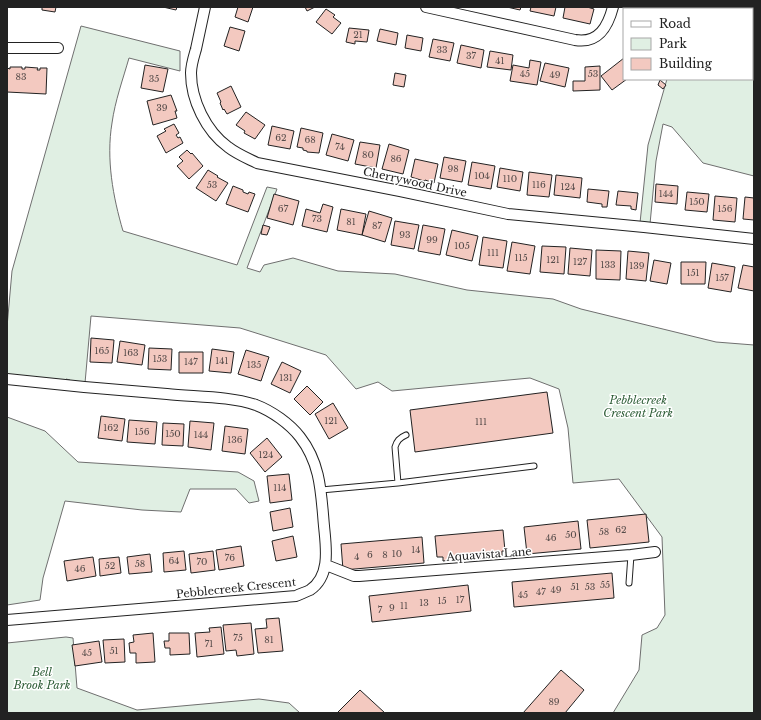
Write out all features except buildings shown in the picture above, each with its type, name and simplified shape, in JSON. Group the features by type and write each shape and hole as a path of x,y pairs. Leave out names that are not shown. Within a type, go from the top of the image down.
{"street":[{"name":"Cherrywood Drive","path":"205,7 191,72 192,88 204,120 214,133 227,147 241,156 257,163 508,214 644,227 754,240"},
{"path":"426,7 581,40 590,39 602,31 609,20 613,7"},
{"path":"7,48 58,48"},
{"name":"Pebblecreek Crescent","path":"7,379 229,399 256,405 269,411 299,436 314,458 321,490 326,547 326,565 316,585 296,596 7,620"},
{"name":"Aquavista Lane","path":"326,565 354,576 359,576 655,552"}],"lane":[{"path":"398,483 395,447 396,442 406,435"},
{"path":"321,490 398,483 534,466"},
{"path":"630,555 630,583"}],"green space":[{"path":"754,7 754,176 703,163 672,127 663,124 656,161 650,224 640,223 648,145 667,80 753,80 753,8 690,8"},
{"name":"Pebblecreek Crescent Park","path":"81,26 180,51 180,71 129,58 117,98 110,137 110,164 116,205 123,231 237,265 267,187 277,189 247,268 260,272 264,265 293,258 338,271 395,274 467,290 553,299 581,309 716,342 754,345 754,713 613,713 639,670 642,635 657,628 665,615 662,537 619,479 573,483 568,428 559,389 530,378 392,391 378,382 356,389 326,355 240,328 91,316 85,383 70,382 70,380 66,379 66,382 7,377 7,327 12,271"},
{"path":"7,417 45,431 78,462 238,472 254,481 259,501 249,503 236,489 190,489 181,512 142,510 65,501 43,578 40,600 7,605"},
{"name":"Bell Brook Park","path":"66,637 73,638 77,688 137,710 259,699 289,703 300,713 7,713 7,643"}]}
